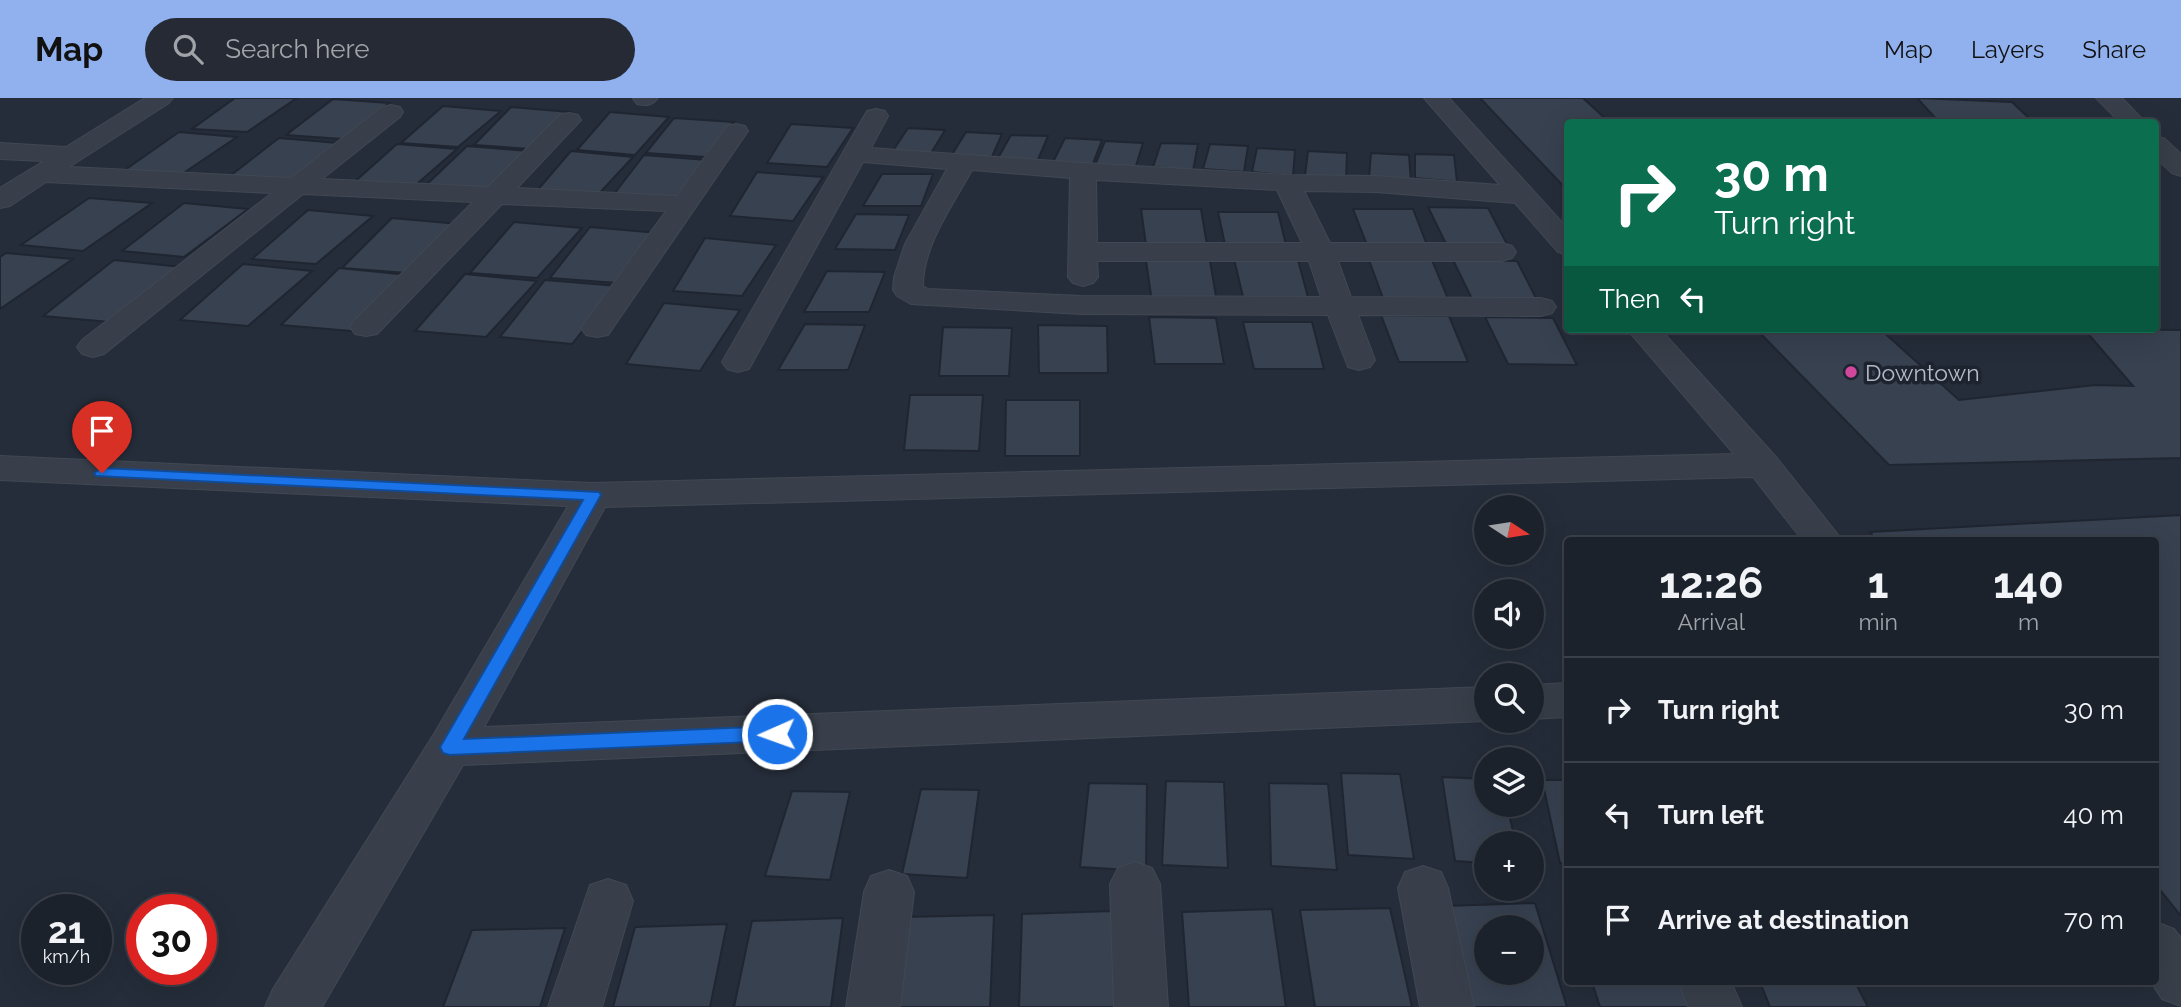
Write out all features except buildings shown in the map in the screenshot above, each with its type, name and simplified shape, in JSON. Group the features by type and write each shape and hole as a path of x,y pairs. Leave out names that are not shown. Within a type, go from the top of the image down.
{"street":[{"path":"0,200 161,98"},
{"path":"1436,98 1564,242"},
{"path":"2108,98 2130,119"},
{"path":"93,348 391,112"},
{"path":"738,362 876,116"},
{"path":"366,327 569,120"},
{"path":"597,328 736,131"},
{"path":"2159,147 2181,169"},
{"path":"0,151 71,155"},
{"path":"854,154 1083,171 1287,183 1376,184 1521,195"},
{"path":"964,163 912,262 906,279 908,290 922,298 1081,305 1541,307"},
{"path":"1081,305 1084,252 1083,171"},
{"path":"41,174 684,204"},
{"path":"1287,183 1321,254 1359,360"},
{"path":"1084,252 1502,252"},
{"path":"1647,333 1763,465 1821,537"},
{"path":"7,474 593,495 1763,465"},
{"path":"292,1007 450,747 593,495"},
{"path":"1544,701 1564,700"},
{"path":"450,747 1474,704"},
{"path":"1135,884 1141,1007"},
{"path":"1423,888 1447,1007"},
{"path":"873,1007 889,892"},
{"path":"575,1007 608,901"},
{"path":"2159,950 2181,981"},
{"path":"1706,985 1715,1007"}],"place":[{"name":"Downtown","path":"1851,372"}],"route":[{"path":"102,473 593,495 450,747 777,734"}]}
